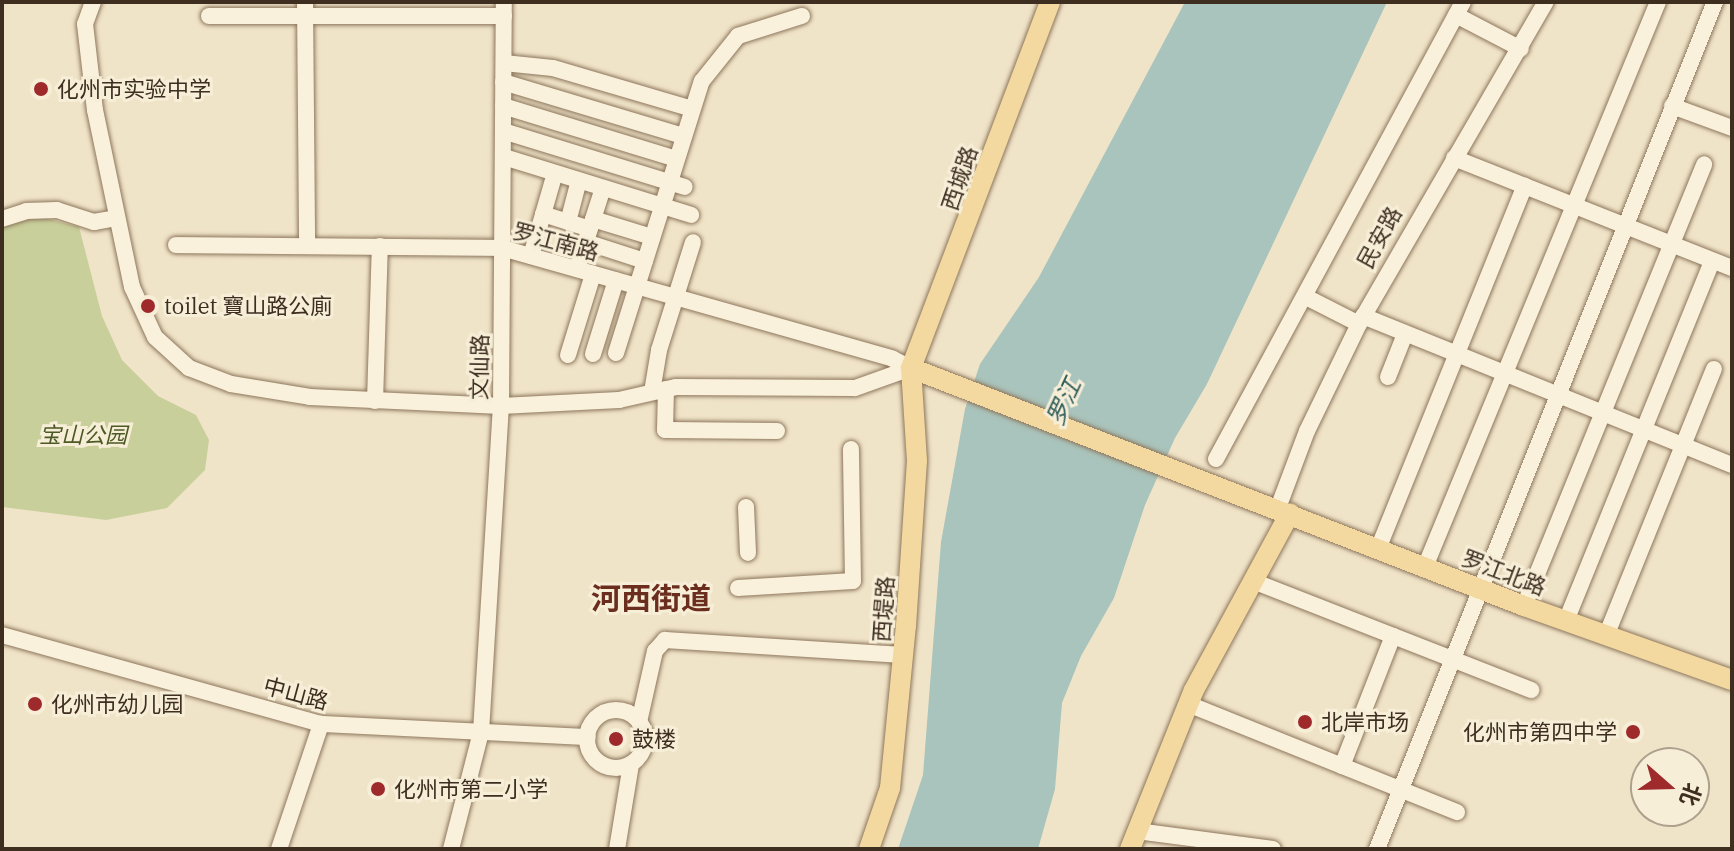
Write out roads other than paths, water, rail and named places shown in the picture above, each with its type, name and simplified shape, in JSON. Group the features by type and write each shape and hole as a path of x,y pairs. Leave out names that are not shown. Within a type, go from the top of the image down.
{"main road":[{"name":"西城路","path":"911,368 1050,2"},
{"name":"罗江北路","path":"911,368 1276,507 1524,606 1732,680"},
{"name":"西堤路","path":"869,849 890,788 903,655 917,461 911,368"},
{"name":"民安路","path":"1133,840 1188,704 1253,581 1276,507"}],"street":[{"path":"93,2 85,24 88,54 116,218 132,287 147,322 177,361 209,376 262,391 375,401 501,406 619,400 659,390 855,388 911,368"},
{"name":"民安路","path":"1276,507 1307,431 1361,320 1546,2"},
{"path":"1425,567 1571,205 1658,2"},
{"path":"1377,849 1623,226 1715,2"},
{"path":"209,16 305,9 504,9"},
{"path":"305,9 307,245"},
{"name":"文仙路","path":"451,849 481,732 501,406 504,9"},
{"path":"1216,459 1459,9 1521,49"},
{"path":"616,353 660,206 677,185 676,159 692,109 716,59 738,36 802,16"},
{"path":"504,63 553,68 692,109"},
{"path":"503,82 683,136"},
{"path":"503,106 676,159"},
{"path":"1672,106 1732,128"},
{"path":"503,131 677,185"},
{"path":"504,157 691,215"},
{"path":"1454,158 1732,268"},
{"path":"1524,606 1704,164"},
{"path":"531,256 555,173"},
{"path":"568,222 579,180"},
{"path":"1378,549 1525,186"},
{"path":"568,355 590,230 603,188"},
{"path":"2,219 26,211 57,210 94,222 116,218"},
{"path":"543,214 590,230 645,261"},
{"path":"590,230 652,237"},
{"path":"693,242 676,297 659,390 665,430 777,431"},
{"name":"罗江南路","path":"176,245 502,248 911,368"},
{"path":"375,401 380,246"},
{"path":"1566,621 1712,261"},
{"path":"593,354 616,280"},
{"path":"1306,297 1732,465"},
{"path":"1388,377 1405,334"},
{"path":"1606,636 1714,369"},
{"path":"738,588 853,581 851,449"},
{"path":"746,507 748,553"},
{"path":"1253,581 1531,690"},
{"name":"中山路","path":"2,635 321,724 588,737"},
{"path":"1342,766 1393,636"},
{"path":"617,849 631,764 644,747 639,722 655,651 665,640 903,655"},
{"path":"1188,704 1457,812"},
{"path":"631,764 615,768 598,761 588,737 594,722 608,712 625,712 639,722"},
{"path":"279,849 321,724"},
{"path":"1133,840 1273,849"}],"water":[{"name":"罗江","path":"1185,2 1387,2 1207,384 1175,438 1145,505 1114,598 1081,656 1062,703 1055,789 1038,849 898,849 923,775 941,542 965,409 980,364 1039,277"}],"place":[{"name":"化州市实验中学","path":"41,89"},
{"name":"toilet 寶山路公廁","path":"148,306"},
{"name":"化州市幼儿园","path":"35,704"},
{"name":"北岸市场","path":"1305,722"},
{"name":"化州市第四中学","path":"1633,732"},
{"name":"鼓楼","path":"616,739"},
{"name":"化州市第二小学","path":"378,789"}],"district":[{"name":"河西街道","path":"651,598"}],"park label":[{"name":"宝山公园","path":"83,435"}]}
